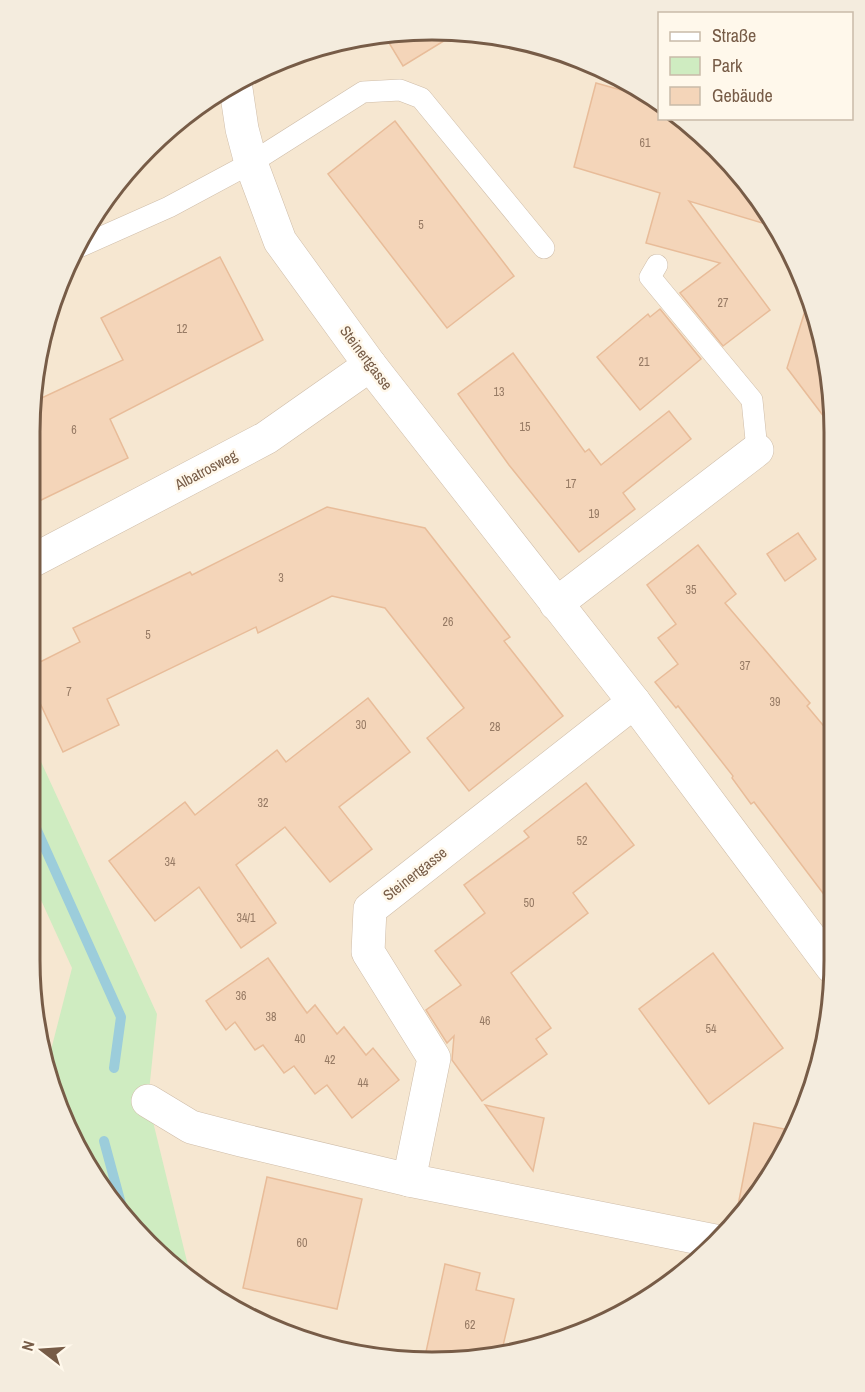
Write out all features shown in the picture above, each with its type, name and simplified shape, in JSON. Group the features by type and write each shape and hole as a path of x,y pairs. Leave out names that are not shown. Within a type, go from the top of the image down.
{"street":[{"name":"Steinertgasse","path":"237,93 242,129 251,163 280,241 370,365 634,702 824,956"},
{"name":"Albatrosweg","path":"40,557 266,438 370,365"},
{"path":"556,604 757,450"},
{"name":"Steinertgasse","path":"409,1180 434,1058 368,952 370,909 634,702"},
{"path":"148,1101 191,1127 409,1180 707,1239"}],"lane":[{"path":"90,242 169,207 251,163 363,92 400,90 421,99 544,248"},
{"path":"657,265 650,277 752,400 757,450"}],"shaded area":[{"path":"432,40 509,48 583,70 650,107 658,113 658,120 668,120 710,155 743,194 772,237 795,282 804,306 817,356 824,407 824,985 817,1036 804,1086 784,1133 758,1177 727,1218 691,1254 628,1299 583,1322 509,1344 458,1351 407,1351 356,1344 282,1322 236,1299 194,1270 155,1237 107,1177 81,1133 61,1086 44,1011 40,960 41,407 48,356 61,306 81,259 107,215 155,155 215,107 282,70 356,48"}],"green space":[{"path":"40,760 157,1014 148,1101 188,1265 155,1237 122,1198 93,1156 70,1110 51,1049 72,968 40,898"}],"building":[{"path":"445,40 403,66 389,43"},
{"path":"596,83 624,91 658,113 658,120 671,122 710,155 743,194 763,223 689,201 770,310 723,346 680,293 720,263 646,243 660,193 574,167"},
{"path":"395,121 514,276 447,328 328,174"},
{"path":"220,257 263,340 110,419 128,458 40,501 42,398 123,360 101,318"},
{"path":"660,309 701,359 640,410 597,357 648,314 650,317"},
{"path":"805,310 817,356 824,417 787,368"},
{"path":"513,353 585,452 589,449 601,465 669,411 691,439 623,493 635,509 579,552 509,465 458,394"},
{"path":"327,507 425,528 510,637 504,641 563,716 469,791 427,738 464,708 385,608 332,596 258,633 256,627 107,699 119,725 63,752 40,703 40,662 80,642 73,628 190,572 192,575"},
{"path":"798,533 816,559 785,581 767,554"},
{"path":"698,545 736,594 725,603 810,703 807,706 824,726 824,894 754,802 751,804 732,778 733,776 678,706 676,708 655,682 678,664 658,638 676,624 647,585"},
{"path":"368,698 410,752 339,807 372,849 330,882 285,827 236,865 276,923 241,948 199,887 155,921 109,861 185,802 195,815 277,750 286,762"},
{"path":"586,783 634,845 573,893 588,913 511,973 551,1028 536,1039 547,1054 482,1101 452,1060 454,1036 447,1043 426,1010 461,985 435,951 485,913 464,885 529,837 524,831"},
{"path":"713,953 783,1048 709,1104 639,1009"},
{"path":"268,958 307,1013 315,1005 337,1034 344,1027 366,1055 373,1048 399,1080 352,1118 327,1085 315,1094 294,1066 284,1073 263,1045 255,1050 235,1022 226,1030 206,1001"},
{"path":"485,1105 544,1118 533,1171"},
{"path":"754,1123 786,1129 772,1156 738,1204"},
{"path":"267,1177 362,1199 337,1309 243,1288"},
{"path":"445,1264 480,1273 476,1290 514,1299 503,1345 458,1351 426,1352"}],"waterway":[{"path":"40,837 121,1017 114,1068"},
{"path":"104,1141 118,1192"}]}
